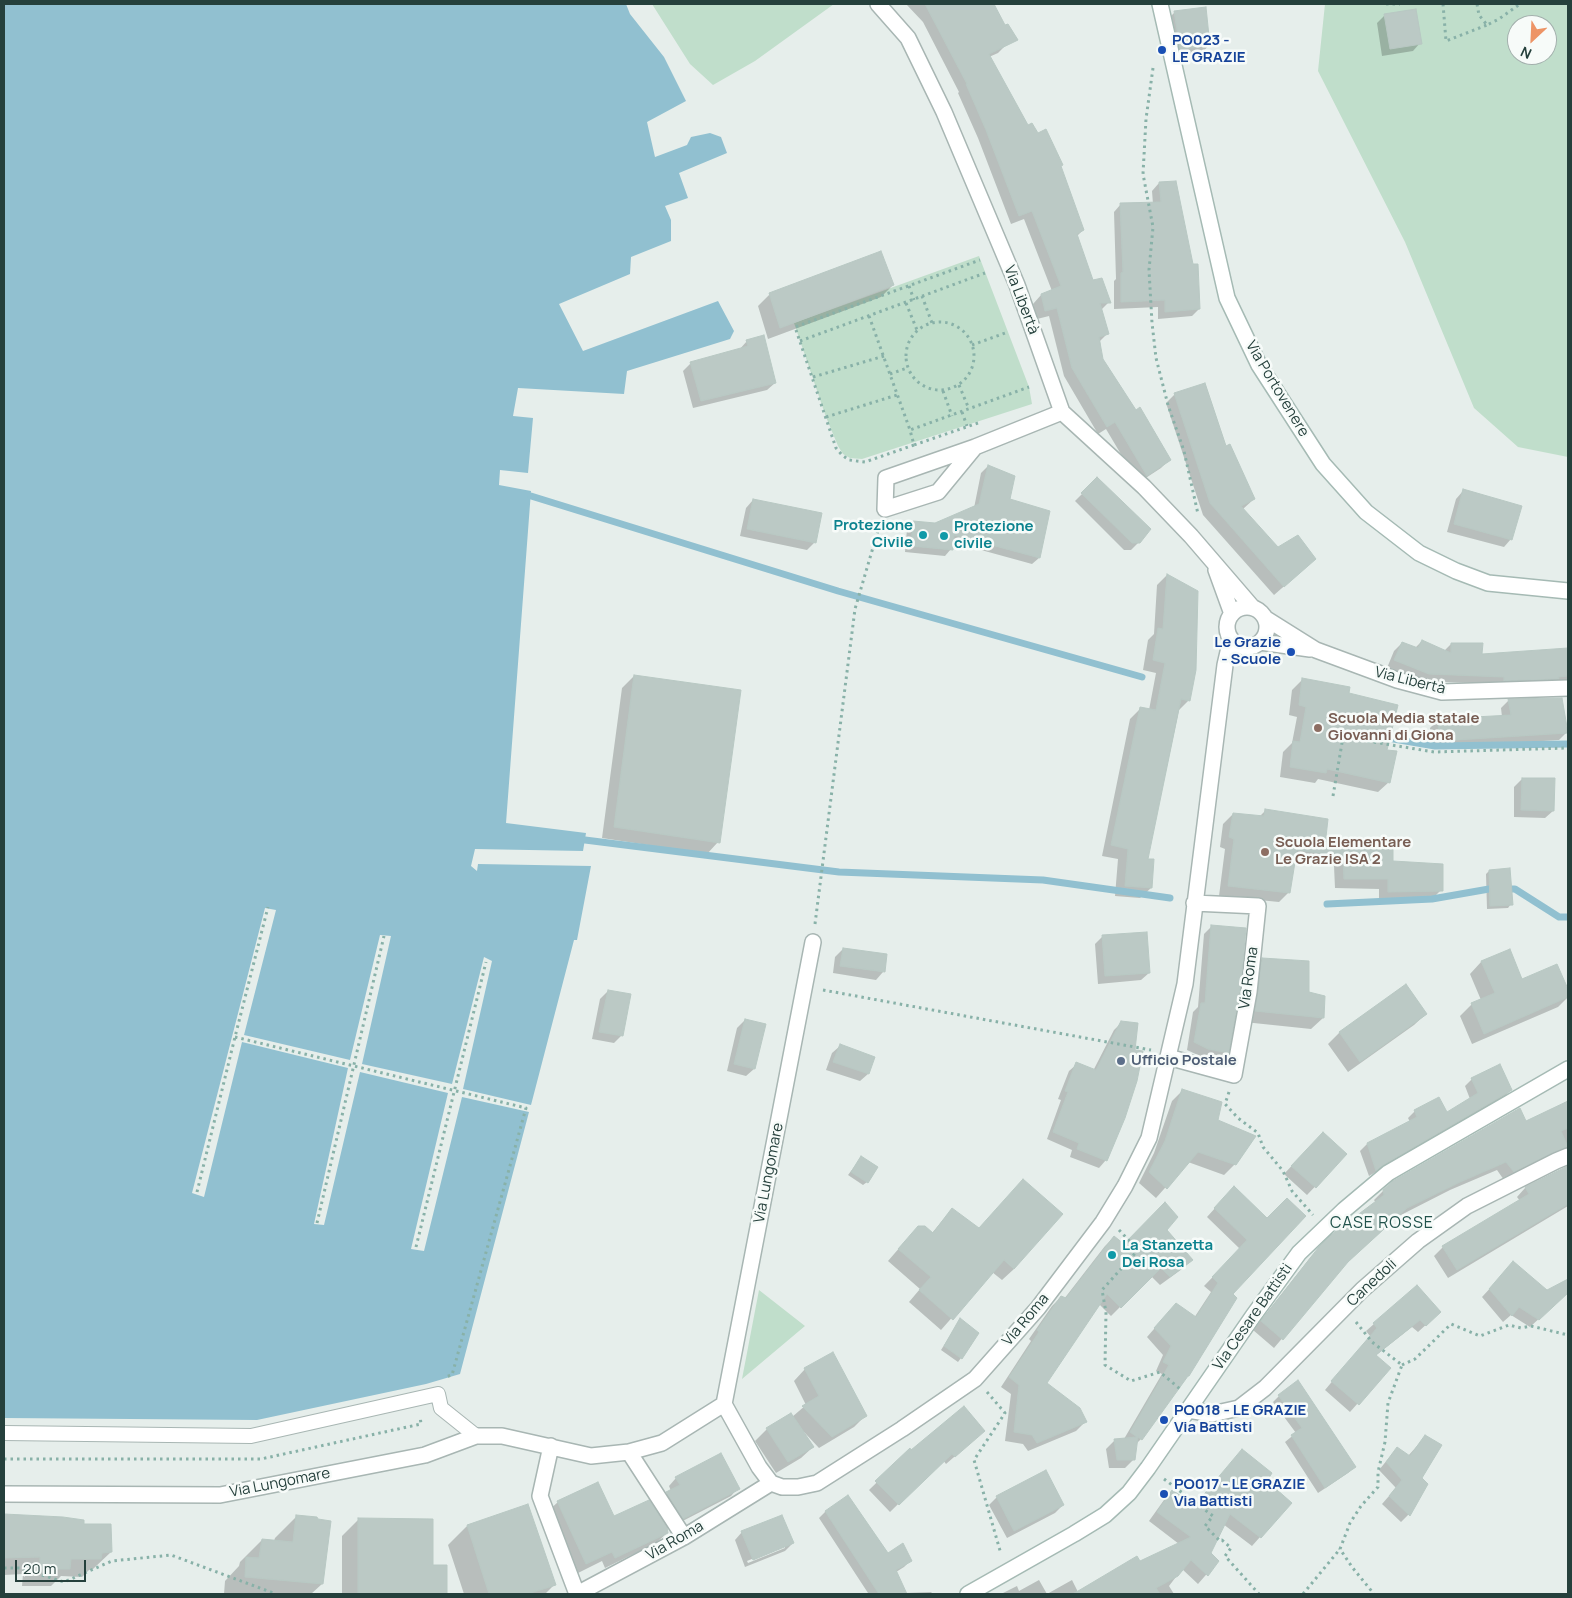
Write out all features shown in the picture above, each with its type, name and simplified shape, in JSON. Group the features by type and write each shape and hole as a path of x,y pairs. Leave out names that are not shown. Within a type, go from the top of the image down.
{"street":[{"name":"Via Libertà","path":"878,4 908,38 944,112 1017,285 1062,412 1144,487 1213,561 1252,608"},
{"name":"Via Portovenere","path":"1160,4 1227,298 1259,365 1323,464 1366,512 1419,553 1456,571 1488,583 1568,591"},
{"path":"975,447 938,492 885,509 886,478 975,447 1062,412"},
{"name":"Via Libertà","path":"1213,561 1232,614"},
{"path":"1225,665 1254,644 1267,630 1262,613 1252,608 1241,608 1232,614 1227,626 1231,639 1236,644 1254,644"},
{"name":"Via Libertà","path":"1265,618 1316,650 1397,680 1442,692 1568,688"},
{"name":"Via Roma","path":"577,1594 776,1485 798,1487 817,1483 976,1379 1038,1308 1106,1217 1125,1186 1149,1138 1185,984 1225,665 1231,639"},
{"name":"Via Libertà","path":"1254,644 1316,650"},
{"name":"Via Roma","path":"1194,903 1258,906 1248,992 1234,1075"},
{"name":"Via Lungomare","path":"4,1494 220,1494 425,1455 476,1436 502,1436 591,1456 629,1452 662,1442 724,1404 813,942"},
{"path":"1168,1057 1234,1075"},
{"name":"Via Cesare Battisti","path":"968,1594 1105,1515 1129,1493 1299,1253 1388,1172 1568,1069"},
{"name":"Canedoli","path":"1191,1405 1212,1414 1239,1408 1265,1388 1362,1290 1418,1241 1468,1206 1568,1156"},
{"path":"724,1404 759,1467 776,1485"},
{"path":"551,1446 540,1496 577,1594"},
{"path":"629,1452 684,1537"}],"lane":[{"path":"4,1433 251,1436 438,1394 440,1408 476,1436"}],"path":[{"path":"1386,4 1400,4"},
{"path":"1443,4 1446,41 1487,25 1520,4"},
{"path":"1476,4 1479,15 1487,25"},
{"path":"1154,64 1146,118 1142,174 1153,227 1149,270 1152,323 1156,358 1168,405 1186,460 1199,517"},
{"path":"980,260 795,327 836,448 842,456 849,460 864,462 984,420"},
{"path":"800,341 985,273"},
{"path":"909,286 914,300"},
{"path":"922,296 932,322"},
{"path":"906,303 917,330"},
{"path":"869,316 914,445"},
{"path":"932,322 956,326 963,331 972,345 974,356 973,367 967,377 959,385 943,391 925,388 911,376 907,368 906,352 908,344 917,330 932,322"},
{"path":"972,345 1008,332"},
{"path":"813,377 884,356"},
{"path":"890,374 907,368"},
{"path":"959,385 969,409"},
{"path":"910,430 1029,387"},
{"path":"943,391 952,416"},
{"path":"826,417 897,394"},
{"path":"962,412 967,426"},
{"path":"813,942 855,609 885,509"},
{"path":"1333,796 1343,737 1434,752 1568,748"},
{"path":"197,1192 268,907"},
{"path":"317,1222 384,936"},
{"path":"416,1247 486,962"},
{"path":"805,987 1149,1049 1168,1057"},
{"path":"235,1037 526,1108 452,1375 442,1378"},
{"path":"1234,1075 1225,1104 1238,1118 1258,1133 1263,1147 1283,1172 1292,1191 1323,1230"},
{"path":"1106,1217 1138,1250 1102,1290 1106,1312 1105,1365 1131,1381 1160,1372 1191,1405"},
{"path":"1345,1308 1372,1342 1402,1365"},
{"path":"1303,1594 1340,1549 1350,1522 1378,1487 1378,1472 1385,1442 1388,1403 1402,1365 1415,1360 1451,1324 1480,1336 1509,1325 1521,1328 1531,1326 1568,1334"},
{"path":"976,1379 1005,1413 974,1460 1007,1572"},
{"path":"1148,1468 1213,1516 1205,1526 1230,1548 1225,1556 1259,1594"},
{"path":"1340,1549 1352,1568 1374,1594"},
{"path":"4,1568 20,1568 64,1582 112,1561 171,1555 276,1594"}],"green space":[{"path":"652,4 834,4 755,61 713,85 690,64"},
{"path":"1325,4 1568,4 1568,457 1518,447 1474,408 1405,242 1318,71"},
{"path":"979,256 1029,387 1032,404 862,459 850,458 843,454 826,417 794,323"},
{"path":"759,1290 805,1326 742,1379"}],"water":[{"path":"4,4 626,4 630,14 664,57 686,101 647,122 655,157 687,145 691,137 710,133 721,137 727,153 679,173 688,198 665,206 671,220 671,241 631,257 630,274 559,304 583,351 718,301 734,331 730,339 627,371 624,394 518,388 513,416 533,418 528,473 500,470 499,485 531,491 506,823 586,833 583,851 475,849 471,866 477,871 478,864 591,866 577,940 574,940 531,1105 463,1089 492,961 484,957 452,1084 362,1064 391,936 380,935 350,1060 244,1035 276,910 265,908 192,1193 204,1197 242,1042 348,1068 314,1224 324,1225 360,1072 448,1093 411,1249 424,1251 462,1097 529,1112 460,1374 426,1384 257,1420 4,1418"}],"building":[{"path":"925,4 994,4 1005,25 1008,24 1018,40 989,54 1028,125 1032,123 1038,133 1046,129 1063,165 1061,166 1084,230 1077,234 1093,280 1102,278 1111,303 1100,303 1109,334 1099,337 1103,359 1136,410 1140,407 1171,460 1147,476 1115,422 1107,427 1072,368 1057,308 1045,311 1041,294 1061,286 1032,211 1019,216 967,84"},
{"path":"1206,7 1210,46 1180,49 1174,11"},
{"path":"1416,9 1422,44 1390,49 1384,14"},
{"path":"1176,181 1193,264 1198,264 1200,309 1165,312 1165,300 1121,302 1121,273 1123,272 1120,203 1161,202 1159,182"},
{"path":"881,251 894,285 780,328 769,293"},
{"path":"764,335 776,383 701,401 690,362 748,346 746,340"},
{"path":"1205,383 1226,446 1230,444 1255,499 1241,506 1278,547 1298,535 1316,559 1284,587 1210,503 1174,393"},
{"path":"988,465 1015,476 1010,499 1050,511 1040,558 954,535 953,550 911,546 913,521 935,523 979,504"},
{"path":"1097,477 1151,529 1140,543 1132,543 1081,493"},
{"path":"1463,489 1522,506 1512,540 1454,524"},
{"path":"753,499 822,513 816,543 747,529"},
{"path":"1167,574 1198,591 1196,670 1190,701 1181,699 1148,859 1154,859 1152,888 1125,886 1128,849 1111,845 1140,707 1156,710 1165,663 1153,660 1158,628 1163,629"},
{"path":"1422,640 1451,653 1451,643 1483,643 1482,654 1568,648 1568,676 1558,677 1559,679 1504,681 1504,677 1429,674 1394,660 1402,642 1418,648"},
{"path":"634,675 741,690 720,843 614,827"},
{"path":"1302,678 1350,687 1349,693 1398,705 1387,750 1397,751 1390,783 1327,769 1326,773 1290,767 1293,741 1300,742 1306,707 1299,705"},
{"path":"1562,698 1568,733 1439,741 1438,719 1511,715 1508,699"},
{"path":"1522,778 1555,778 1554,811 1521,810"},
{"path":"1265,809 1328,819 1326,837 1393,840 1393,861 1443,864 1443,891 1388,892 1388,879 1344,879 1343,856 1297,850 1290,893 1228,886 1234,839 1229,837 1233,813 1264,816"},
{"path":"1510,868 1513,905 1490,906 1489,870"},
{"path":"1211,925 1246,928 1240,991 1229,1053 1208,1049 1194,1042 1201,1003 1205,1003"},
{"path":"1147,932 1150,973 1105,976 1102,935"},
{"path":"843,948 887,954 885,972 840,966"},
{"path":"1510,949 1522,979 1557,964 1568,989 1568,997 1484,1034 1471,1003 1495,993 1481,961"},
{"path":"1262,958 1309,961 1309,992 1325,996 1324,1018 1255,1011"},
{"path":"1406,984 1427,1014 1360,1062 1339,1032"},
{"path":"608,990 631,994 623,1036 599,1032"},
{"path":"745,1019 766,1024 755,1069 734,1064"},
{"path":"1121,1021 1138,1023 1135,1050 1143,1051 1137,1081 1125,1118 1107,1161 1077,1149 1079,1143 1053,1132 1068,1092 1065,1091 1076,1062 1096,1070"},
{"path":"840,1044 875,1057 869,1074 833,1062"},
{"path":"1500,1064 1512,1090 1383,1165 1376,1171 1367,1143 1417,1117 1414,1110 1439,1097 1447,1112 1478,1093 1471,1078"},
{"path":"1182,1089 1222,1102 1218,1120 1256,1136 1236,1165 1198,1152 1167,1189 1149,1172 1165,1141"},
{"path":"1568,1101 1568,1128 1561,1131 1568,1147 1514,1172 1506,1162 1407,1208 1348,1262 1283,1340 1261,1321 1318,1248 1331,1235 1384,1195 1383,1190 1393,1181 1520,1108 1526,1121"},
{"path":"1323,1132 1347,1154 1316,1188 1291,1166"},
{"path":"861,1156 878,1167 868,1183 851,1172"},
{"path":"1568,1166 1568,1204 1457,1270 1442,1246 1529,1194 1525,1187"},
{"path":"1023,1179 1063,1214 1014,1269 1004,1260 953,1320 919,1290 931,1277 898,1249 918,1226 925,1226 933,1233 952,1208 979,1228"},
{"path":"1234,1186 1267,1218 1287,1198 1306,1216 1233,1294 1237,1298 1189,1376 1142,1440 1138,1437 1135,1460 1117,1460 1114,1439 1137,1437 1130,1432 1169,1365 1163,1362 1171,1346 1154,1328 1176,1303 1196,1317 1218,1283 1212,1277 1247,1240 1214,1208"},
{"path":"1165,1202 1178,1217 1167,1230 1193,1260 1170,1277 1161,1268 1121,1308 1107,1294 1047,1383 1080,1408 1087,1422 1037,1443 1032,1435 1014,1432 1019,1385 1009,1377 1039,1332 1037,1330 1061,1296 1066,1298 1114,1236 1124,1244"},
{"path":"1513,1261 1547,1290 1568,1279 1568,1293 1539,1320 1519,1307 1512,1316 1489,1289"},
{"path":"1417,1285 1441,1312 1426,1326 1420,1320 1376,1355 1391,1368 1359,1405 1331,1381 1377,1328 1373,1323"},
{"path":"960,1318 979,1333 962,1359 944,1346"},
{"path":"833,1352 867,1416 832,1437 802,1406 819,1396 804,1368"},
{"path":"1298,1380 1356,1467 1325,1488 1291,1435 1302,1428 1278,1395"},
{"path":"964,1406 985,1431 955,1457 952,1454 899,1505 875,1481 910,1448 911,1450"},
{"path":"791,1413 814,1447 788,1462 766,1428"},
{"path":"1425,1435 1442,1445 1422,1478 1428,1484 1410,1516 1389,1496 1402,1480 1386,1462 1397,1447 1410,1456"},
{"path":"1242,1449 1272,1473 1267,1481 1292,1503 1261,1538 1230,1514 1211,1553 1219,1561 1208,1576 1191,1560 1178,1576 1156,1588 1160,1594 1073,1594 1137,1556 1140,1561 1191,1537 1157,1512 1172,1490 1195,1505"},
{"path":"721,1453 740,1489 683,1519 666,1492 680,1485 675,1477"},
{"path":"1046,1470 1064,1505 1014,1531 996,1496"},
{"path":"598,1482 614,1516 649,1500 667,1527 668,1533 615,1558 612,1552 586,1564 557,1501"},
{"path":"848,1495 888,1553 903,1543 912,1561 896,1570 907,1594 879,1594 825,1511"},
{"path":"528,1504 556,1585 527,1594 489,1594 467,1525"},
{"path":"4,1514 63,1517 84,1520 84,1524 111,1524 112,1552 102,1553 101,1559 71,1559 70,1569 40,1569 40,1557 4,1558"},
{"path":"296,1515 317,1517 318,1519 331,1521 323,1584 245,1577 246,1557 259,1558 262,1539 293,1542"},
{"path":"782,1515 794,1543 753,1560 741,1531"},
{"path":"358,1518 433,1519 433,1565 447,1565 447,1594 358,1594"}],"waterway":[{"path":"531,496 838,591 1142,677"},
{"path":"1382,737 1435,746 1568,744"},
{"path":"585,840 839,872 1043,880 1170,898"},
{"path":"1327,904 1432,899 1489,889 1515,889 1559,917 1568,917"}],"place":[{"name":"PO023 - LE GRAZIE","path":"1162,50"},
{"name":"Protezione Civile","path":"923,535"},
{"name":"Protezione civile","path":"944,536"},
{"name":"Le Grazie - Scuole","path":"1291,652"},
{"name":"Scuola Media statale Giovanni di Giona","path":"1318,728"},
{"name":"Scuola Elementare Le Grazie ISA 2","path":"1265,852"},
{"name":"Ufficio Postale","path":"1121,1061"},
{"name":"La Stanzetta Dei Rosa","path":"1112,1255"},
{"name":"PO018 - LE GRAZIE Via Battisti","path":"1164,1420"},
{"name":"PO017 - LE GRAZIE Via Battisti","path":"1164,1494"}],"district":[{"name":"CASE ROSSE","path":"1382,1224"}]}
